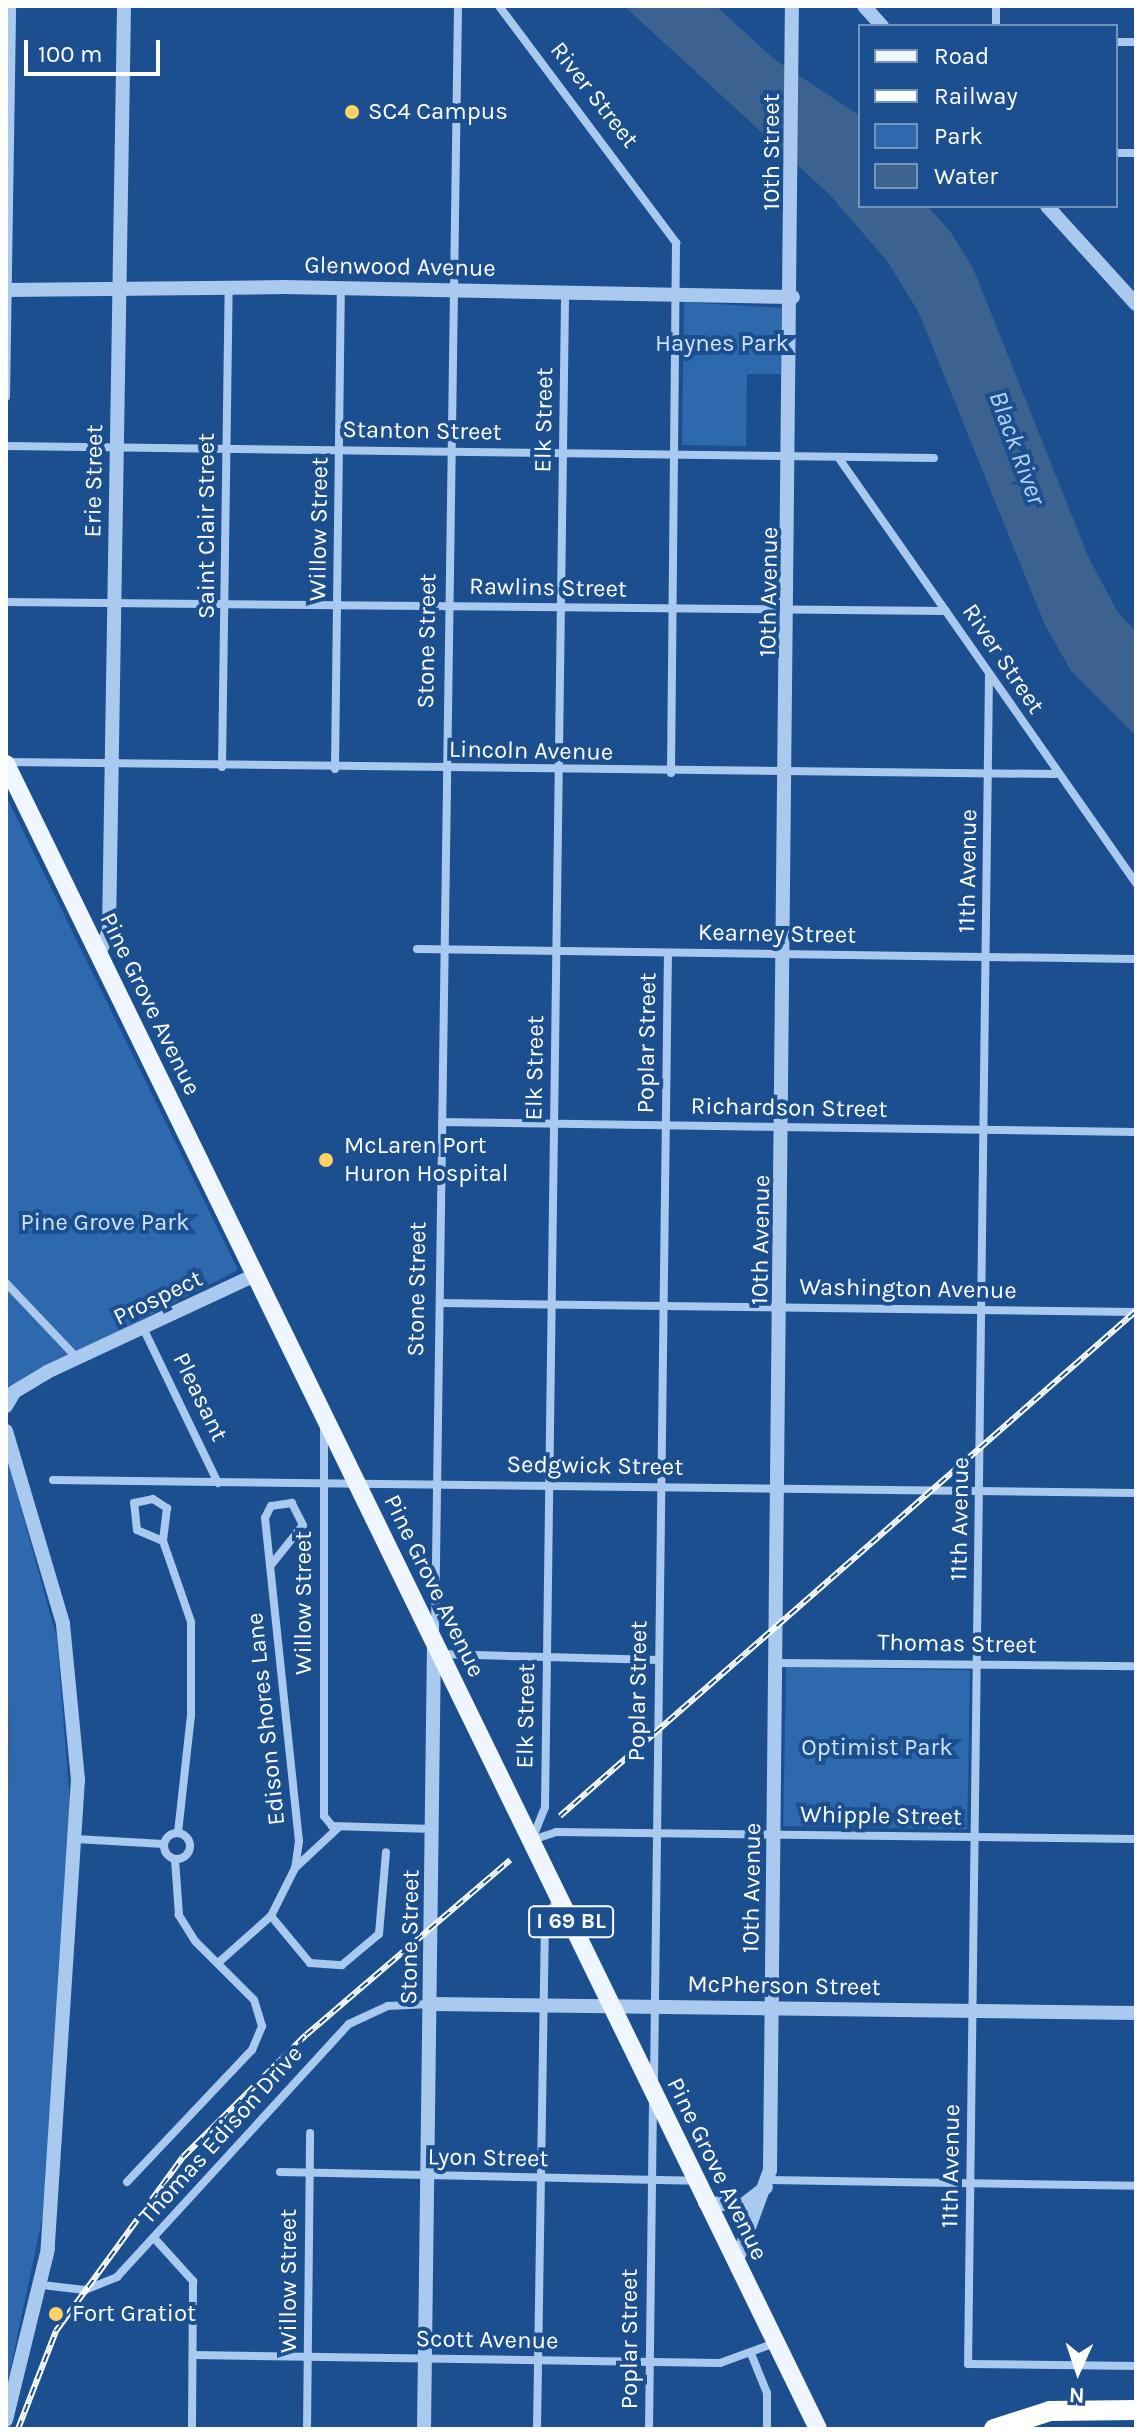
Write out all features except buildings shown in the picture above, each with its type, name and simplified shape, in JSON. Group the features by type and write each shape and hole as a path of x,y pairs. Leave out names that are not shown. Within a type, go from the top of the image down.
{"highway":[{"path":"994,2429 1050,2411 1136,2410"}],"main road":[{"name":"Pine Grove Avenue","path":"6,763 612,2006 694,2181 818,2429"}],"street":[{"path":"6,397 12,6"},
{"name":"Erie Street","path":"99,954 109,931 124,6"},
{"name":"Stone Street","path":"424,2429 458,6"},
{"name":"River Street","path":"499,6 657,209 676,243 678,293"},
{"path":"864,6 880,24"},
{"name":"10th Street","path":"793,297 794,8"},
{"path":"1049,208 1136,304"},
{"name":"Glenwood Avenue","path":"6,290 229,286 793,297"},
{"name":"Saint Clair Street","path":"222,767 227,603 229,286"},
{"name":"Willow Street","path":"335,769 341,289"},
{"name":"Elk Street","path":"531,1841 545,1807 565,293"},
{"path":"671,773 678,293"},
{"name":"10th Avenue","path":"736,2263 769,2181 783,1307 793,297"},
{"name":"Stanton Street","path":"6,446 934,458"},
{"name":"River Street","path":"838,457 1055,774 1136,883"},
{"name":"Rawlins Street","path":"6,602 946,611"},
{"name":"11th Avenue","path":"989,674 986,1131 968,2364 1136,2366"},
{"name":"Lincoln Avenue","path":"6,763 112,767 990,777 1055,774"},
{"name":"Kearney Street","path":"417,949 1136,959"},
{"name":"Poplar Street","path":"649,2429 650,2180 657,2006 668,953"},
{"name":"Richardson Street","path":"442,1122 1136,1132"},
{"name":"Prospect","path":"6,1406 23,1385 255,1275"},
{"path":"6,1283 79,1360"},
{"name":"Washington Avenue","path":"440,1303 1136,1312"},
{"name":"Pleasant","path":"144,1330 218,1483"},
{"name":"Willow Street","path":"323,1415 324,1816 339,1827"},
{"path":"6,1431 63,1624 78,1755 76,1839 42,2285 6,2420"},
{"name":"Sedgwick Street","path":"53,1480 1136,1493"},
{"path":"163,1541 137,1530 134,1503 153,1499 167,1508 163,1541 191,1622 191,1715 178,1833 189,1849 175,1859"},
{"name":"Edison Shores Lane","path":"271,1565 303,1525 292,1503 267,1512 271,1565 295,1868"},
{"path":"437,1648 547,1658 659,1660"},
{"name":"Thomas Street","path":"777,1663 1136,1666"},
{"path":"339,1827 434,1829"},
{"name":"Edison Shores Lane","path":"218,1963 271,1916 295,1868 339,1827"},
{"name":"Whipple Street","path":"531,1841 556,1832 1136,1839"},
{"path":"76,1839 164,1844 178,1833"},
{"path":"127,2182 259,2038 254,2000 218,1963 179,1915 175,1859 164,1844"},
{"path":"271,1916 310,1963 342,1965 379,1934 386,1852"},
{"path":"537,2429 542,2006 546,1912 559,1899"},
{"name":"McPherson Street","path":"431,2004 1136,2013"},
{"name":"Thomas Edison Drive","path":"42,2285 101,2285 155,2239 349,2024 388,2006 431,2004"},
{"name":"Willow Street","path":"307,2429 310,2133"},
{"name":"Lyon Street","path":"280,2172 694,2181"},
{"path":"705,2203 743,2205 769,2181 1136,2186"},
{"path":"155,2239 190,2273 192,2429"},
{"name":"Scott Avenue","path":"193,2355 729,2363 752,2356 776,2343"},
{"path":"752,2356 767,2393 767,2429"}],"green space":[{"name":"Haynes Park","path":"684,302 781,308 781,374 747,374 746,446 682,445"},
{"name":"Pine Grove Park","path":"6,796 238,1270 6,1389"},
{"path":"6,1454 57,1639 70,1804 44,2210 6,2390"},
{"name":"Optimist Park","path":"786,1667 970,1670 967,1829 783,1826"}],"water":[{"name":"Black River","path":"624,6 716,6 774,59 858,115 858,208 929,208 950,231 973,268 1088,556 1117,611 1136,632 1136,736 1071,671 1045,625 918,311 887,261 829,194"},
{"path":"6,1663 11,1733 6,1858"}],"railway":[{"path":"560,1816 1136,1311"},
{"path":"18,2429 56,2331 183,2157 306,2035 510,1860"}],"place":[{"name":"SC4 Campus","path":"352,112"},
{"name":"McLaren Port Huron Hospital","path":"326,1160"},
{"name":"Fort Gratiot","path":"56,2314"}]}
